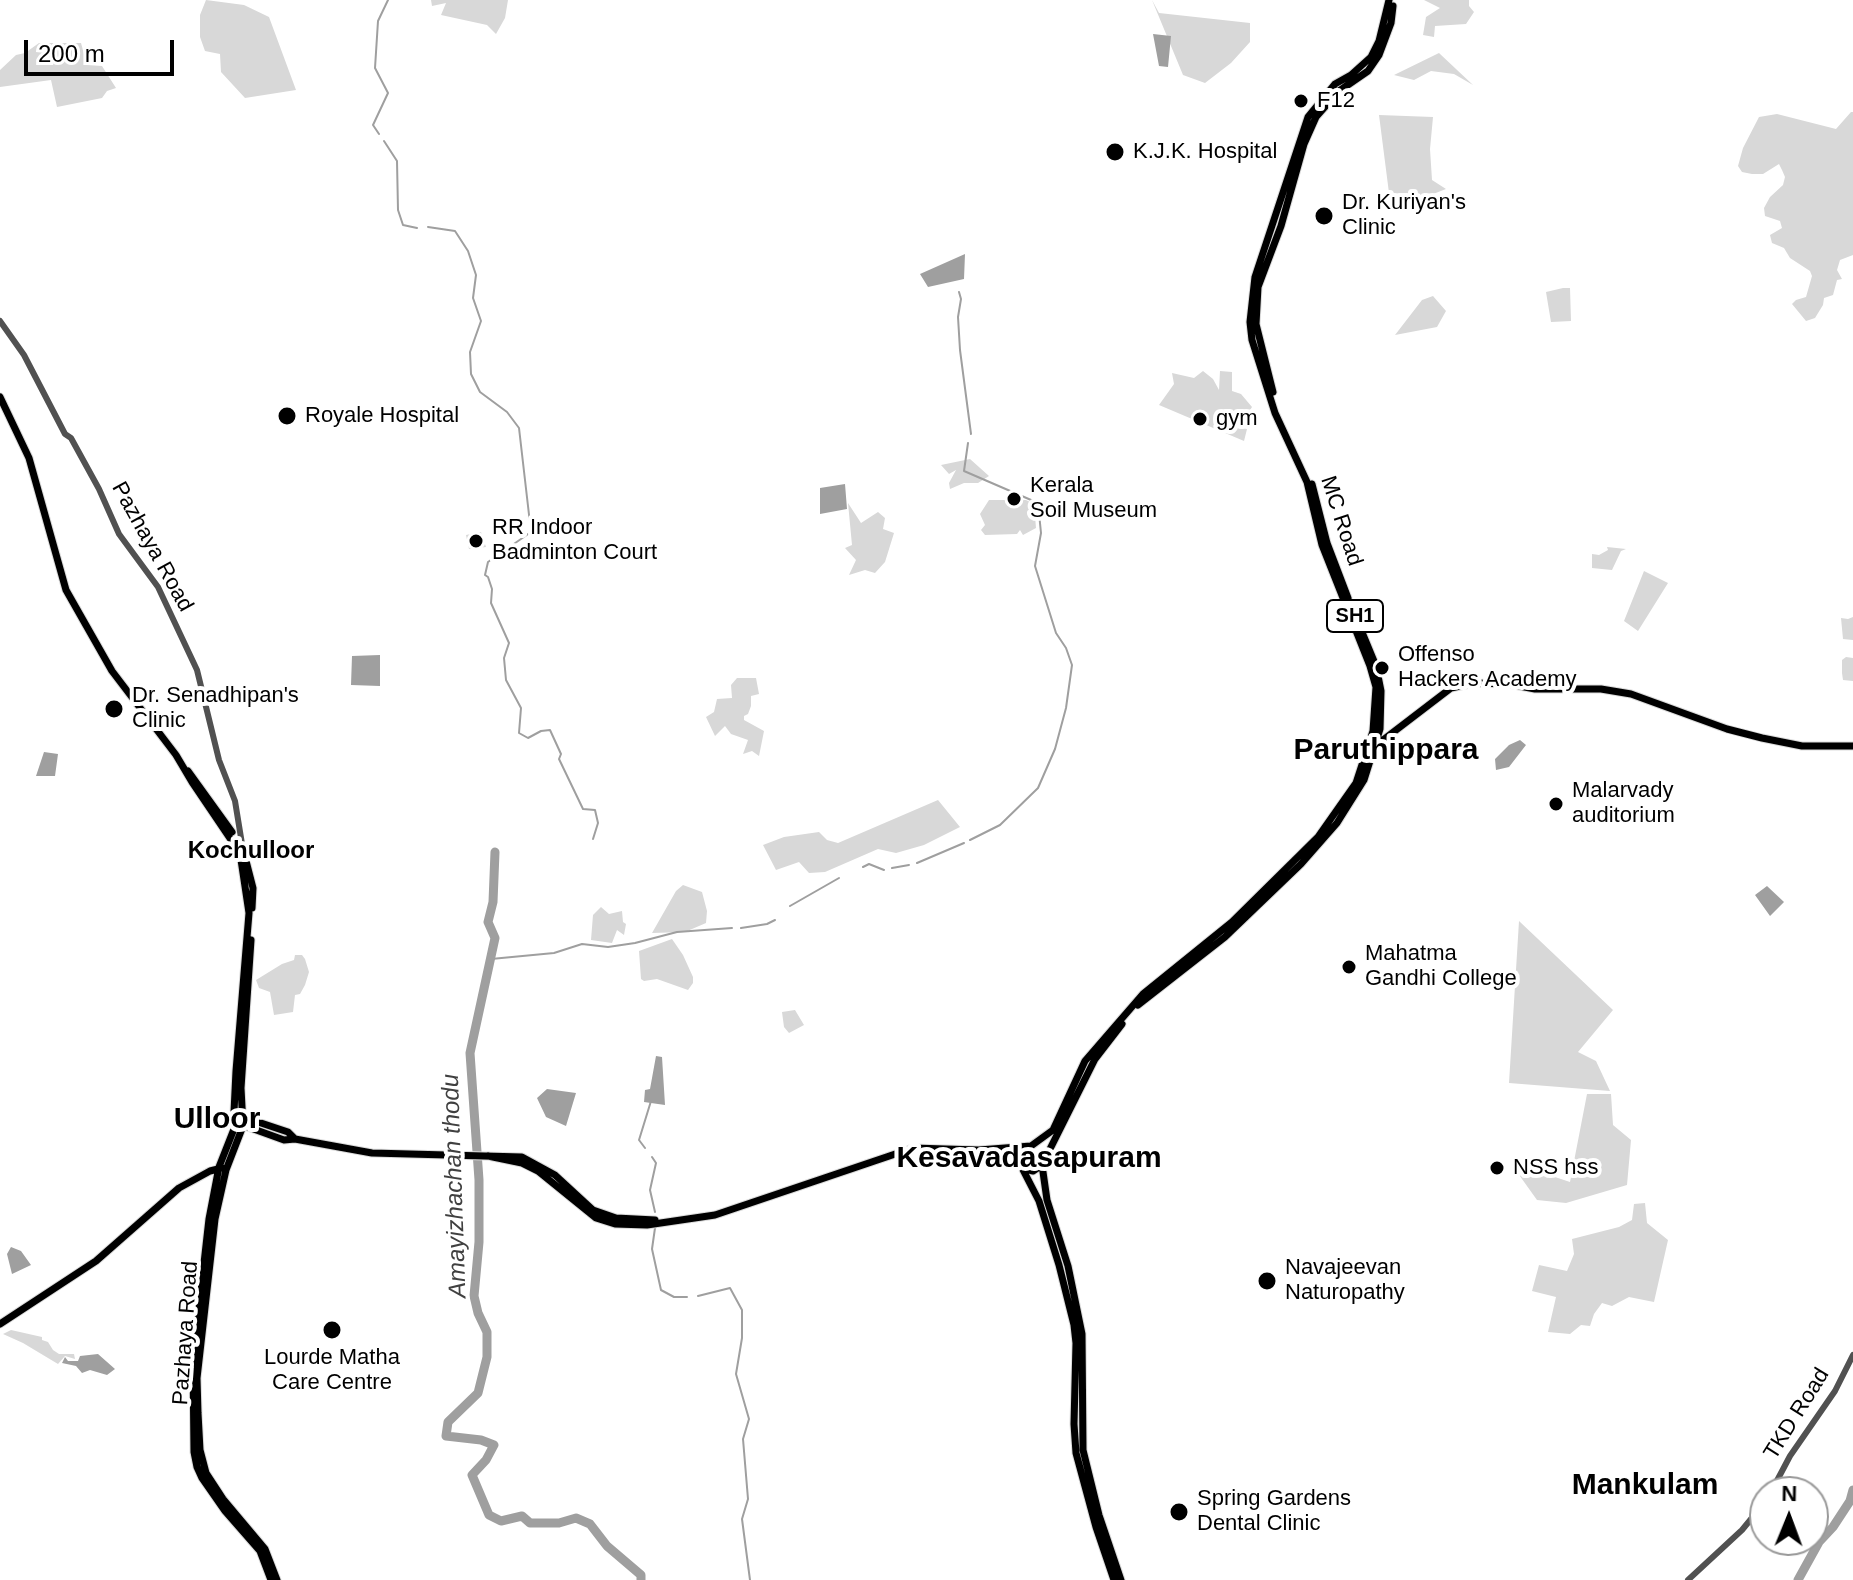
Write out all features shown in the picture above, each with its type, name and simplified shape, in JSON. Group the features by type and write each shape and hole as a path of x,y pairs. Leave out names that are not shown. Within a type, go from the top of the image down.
{"main road":[{"name":"MC Road","path":"1043,1162 1095,1059 1138,1005 1225,937 1301,864 1337,823 1358,784 1374,739 1381,714 1378,673 1324,544 1315,491 1280,415 1256,324 1258,287 1281,226 1304,144 1316,117 1339,91 1368,71 1379,55 1391,23 1391,0"},
{"path":"0,397 29,458 66,590 112,671 146,713 242,852 253,888 241,1122 226,1147 202,1174 148,1212 96,1261 0,1324"},
{"path":"1374,739 1383,740 1451,688 1474,683 1509,684 1535,689 1601,689 1631,694 1715,725 1762,738 1802,746 1853,746"},
{"name":"MC Road","path":"1028,1147 1053,1130 1085,1061 1143,994 1232,922 1318,837 1358,784"},
{"path":"241,1122 288,1132 295,1139 372,1153 474,1157 506,1155 536,1163 555,1175 593,1210 607,1216 665,1221 715,1215 913,1148 979,1150 1028,1147 1040,1150 1043,1200"},
{"name":"Pazhaya Road","path":"241,1122 223,1169 215,1219 197,1378 200,1450 211,1483 263,1546 277,1580"},
{"path":"226,1147 209,1219 193,1361 194,1452 202,1478 225,1511 260,1551 271,1580"},
{"path":"1028,1147 1019,1154 1020,1165 1043,1200 1068,1266 1082,1334 1076,1453 1114,1580"},
{"path":"979,1150 1033,1171 1043,1162"},
{"path":"202,1174 223,1169"},
{"path":"1078,1434 1095,1501 1121,1580"}],"street":[{"name":"Pazhaya Road","path":"0,321 24,355 65,434 71,438 119,534 158,587 197,670 219,760 235,801 242,852"},
{"name":"TKD Road","path":"1779,1476 1835,1391 1853,1355"},
{"path":"1688,1580 1749,1521"}],"shaded area":[{"path":"206,0 244,5 269,17 296,90 245,98 221,72 220,54 205,51 200,37 200,15"},
{"path":"431,0 508,0 505,18 496,34 487,25 441,15 446,3 432,6"},
{"path":"1152,0 1159,13 1250,23 1250,42 1231,63 1205,83 1183,75"},
{"path":"1424,0 1469,0 1474,12 1466,24 1435,26 1434,37 1423,35 1426,17 1440,8"},
{"path":"1153,34 1171,36 1168,67 1159,66"},
{"path":"39,43 81,43 87,65 102,66 116,88 107,91 102,98 57,107 51,80 0,87 0,70 16,55"},
{"path":"1439,53 1473,85 1454,74 1431,71 1414,80 1394,75"},
{"path":"1851,112 1853,255 1840,260 1837,270 1842,279 1837,280 1833,295 1824,298 1815,318 1806,321 1792,304 1806,297 1812,276 1810,271 1790,258 1784,248 1772,243 1770,235 1782,228 1780,221 1765,216 1764,208 1770,197 1783,185 1785,177 1782,170 1779,164 1763,174 1752,174 1742,172 1738,166 1743,148 1759,117 1777,114 1836,129"},
{"path":"1379,115 1433,117 1430,149 1432,180 1446,189 1428,196 1389,193"},
{"path":"965,254 964,279 928,287 920,274"},
{"path":"1570,288 1571,321 1551,322 1546,292"},
{"path":"1433,296 1446,311 1437,327 1395,335 1422,300"},
{"path":"1203,371 1213,379 1219,390 1220,371 1232,372 1232,391 1241,394 1252,407 1241,425 1247,429 1244,441 1159,405 1174,384 1172,373 1194,378"},
{"path":"970,459 989,476 978,483 964,483 950,489 949,483 956,470 949,474 941,465"},
{"path":"845,484 847,509 820,514 820,488"},
{"path":"989,500 1026,500 1034,504 1036,528 1023,535 1020,530 1017,534 985,535 981,530 985,525 980,514"},
{"path":"848,503 861,523 878,512 885,518 883,529 894,533 885,562 875,573 865,570 849,575 856,560 845,548 852,545"},
{"name":"RR Indoor Badminton Court","path":"481,532 486,547 469,549 466,535"},
{"path":"1607,547 1626,549 1621,551 1612,570 1592,568 1592,554 1599,555 1608,550"},
{"path":"1644,571 1668,583 1638,631 1624,621"},
{"path":"1853,617 1853,640 1843,639 1841,618"},
{"path":"380,655 380,686 351,685 352,656"},
{"path":"1853,658 1853,681 1843,680 1842,660"},
{"path":"737,678 756,678 759,694 751,696 751,706 744,720 764,731 759,756 752,751 743,754 748,740 731,734 725,726 715,736 706,717 714,712 717,699 732,698 731,685"},
{"path":"1520,740 1526,745 1509,767 1496,770 1495,759 1509,745"},
{"path":"44,752 58,754 55,776 36,776"},
{"path":"938,800 960,827 924,845 896,853 878,849 825,872 809,873 799,862 776,870 763,845 784,837 819,832 827,840 838,843"},
{"path":"683,885 702,892 707,911 706,923 685,932 652,933 676,891"},
{"path":"1767,886 1784,902 1770,916 1755,895"},
{"path":"601,907 609,914 622,911 626,924 624,935 617,930 612,943 591,940 593,915"},
{"path":"1519,921 1613,1010 1578,1052 1596,1061 1610,1091 1509,1083"},
{"path":"672,939 693,977 688,990 657,979 641,979 639,951"},
{"path":"295,955 302,955 305,959 309,972 305,985 300,994 295,995 293,1012 274,1015 270,992 259,988 256,980 294,960"},
{"path":"795,1010 804,1025 789,1033 784,1027 782,1012"},
{"path":"656,1056 662,1057 665,1105 644,1102 645,1090 650,1089"},
{"path":"547,1089 576,1093 566,1126 546,1117 537,1098"},
{"path":"1587,1094 1611,1094 1613,1125 1631,1140 1627,1185 1566,1203 1537,1200 1517,1172 1525,1167 1570,1182"},
{"path":"1645,1203 1647,1223 1668,1240 1654,1302 1629,1297 1612,1306 1602,1303 1590,1326 1581,1325 1570,1334 1548,1332 1556,1297 1532,1291 1539,1265 1567,1271 1574,1254 1572,1239 1619,1227 1632,1220 1634,1204"},
{"path":"11,1247 21,1251 31,1265 12,1274 7,1254"},
{"path":"11,1330 42,1337 59,1354 74,1354 75,1359 65,1356 58,1364 3,1334"},
{"path":"98,1354 115,1369 107,1375 90,1370 82,1373 76,1366 62,1363 65,1357 68,1361 78,1361 80,1356"}],"waterway":[{"path":"379,134 373,125 388,93 375,68 378,21 388,0"},
{"path":"384,141 397,161 398,210 403,225 417,228"},
{"path":"428,227 455,231 468,251 476,275 473,298 481,321 470,352 471,374 480,392 507,412 519,428 531,532 488,562 485,575 492,589 491,603 509,643 504,658 506,680 521,708 519,733 528,738 550,730 561,754 559,759 583,809 595,810 598,823 593,839"},
{"path":"959,292 960,350 971,434"},
{"path":"968,443 964,471 1038,503 1041,533 1035,566 1056,633 1072,665 1066,708 1055,749 1038,788 1000,825 970,840"},
{"path":"917,863 964,843"},
{"name":"Amayizhachan thodu","path":"495,852 493,902 488,922 495,938 470,1053 479,1180 479,1242 474,1296 487,1332 487,1357 478,1393 448,1422 446,1436 481,1440 494,1445 486,1460 472,1475 489,1515 501,1521 522,1516 530,1523 559,1523 576,1518 590,1524 607,1546 641,1575 641,1580"},
{"path":"863,867 869,864 884,870"},
{"path":"892,868 909,865"},
{"path":"790,906 839,878"},
{"path":"741,928 775,920"},
{"path":"491,959 554,953 582,944 608,947 677,932 732,928"},
{"path":"645,1148 639,1140 651,1101"},
{"path":"652,1157 656,1163 650,1190 655,1212"},
{"path":"655,1228 652,1249 661,1290 674,1297 687,1297"},
{"path":"698,1296 730,1288 742,1310 742,1338 736,1374 749,1419 743,1439 748,1499 742,1519 750,1580"},
{"path":"1798,1580 1819,1542 1850,1501 1853,1490"}],"place":[{"name":"F12","path":"1301,101"},
{"name":"K.J.K. Hospital","path":"1115,152"},
{"name":"Dr. Kuriyan's Clinic","path":"1324,216"},
{"name":"Royale Hospital","path":"287,416"},
{"name":"gym","path":"1200,419"},
{"name":"Kerala Soil Museum","path":"1014,499"},
{"name":"RR Indoor Badminton Court","path":"476,541"},
{"name":"Offenso Hackers Academy","path":"1382,668"},
{"name":"Dr. Senadhipan's Clinic","path":"114,709"},
{"name":"Malarvady auditorium","path":"1556,804"},
{"name":"Mahatma Gandhi College","path":"1349,967"},
{"name":"NSS hss","path":"1497,1168"},
{"name":"Navajeevan Naturopathy","path":"1267,1281"},
{"name":"Lourde Matha Care Centre","path":"332,1330"},
{"name":"Spring Gardens Dental Clinic","path":"1179,1512"}],"district":[{"name":"Paruthippara","path":"1386,751"},
{"name":"Kochulloor","path":"251,851"},
{"name":"Ulloor","path":"217,1120"},
{"name":"Kesavadasapuram","path":"1029,1159"},
{"name":"Mankulam","path":"1645,1486"}]}
